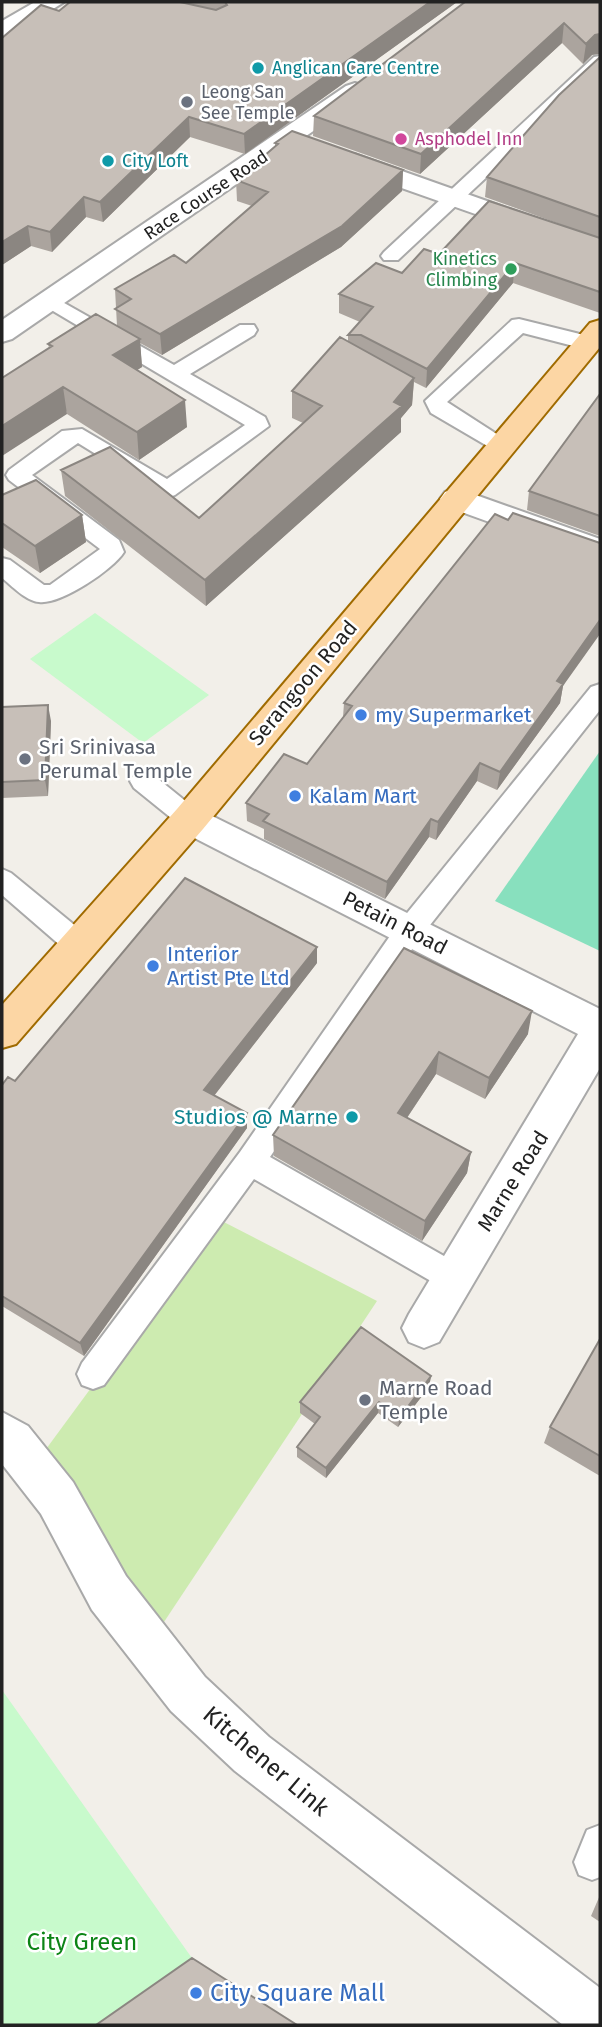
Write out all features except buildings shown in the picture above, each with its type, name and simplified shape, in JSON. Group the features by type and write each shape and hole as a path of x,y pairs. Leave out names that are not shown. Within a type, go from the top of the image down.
{"main road":[{"name":"Serangoon Road","path":"2,1032 190,819 595,336"}],"street":[{"path":"4,28 52,2"},
{"name":"Race Course Road","path":"2,333 50,301 309,146 376,75"},
{"path":"309,146 600,250"},
{"path":"456,499 600,551"},
{"name":"Petain Road","path":"190,819 600,1027"},
{"name":"Marne Road","path":"424,1328 600,1033"},
{"name":"Kitchener Link","path":"2,1434 12,1441 57,1498 109,1592 188,1694 263,1762 600,2021"}],"lane":[{"path":"391,256 451,197 600,61"},
{"path":"2,566 39,594 46,595 55,593 112,552 111,547 17,475 70,436 82,436 167,490 257,428 257,422 50,301"},
{"path":"435,405 519,324 595,336"},
{"path":"174,374 247,330"},
{"path":"411,393 501,447"},
{"path":"93,1374 250,1161 409,931 600,692"},
{"path":"143,781 190,819"},
{"path":"2,880 79,945"},
{"path":"250,1161 454,1278"}],"green space":[{"path":"95,613 209,695 143,743 30,659"},
{"path":"600,751 600,951 495,901"},
{"path":"216,1218 377,1301 156,1634 38,1460"},
{"name":"City Green","path":"2,1690 194,1961 104,2025 2,2025"}],"place":[{"name":"Anglican Care Centre","path":"258,68"},
{"name":"Leong San See Temple","path":"187,102"},
{"name":"Asphodel Inn","path":"401,139"},
{"name":"City Loft","path":"108,161"},
{"name":"Kinetics Climbing","path":"511,269"},
{"name":"my Supermarket","path":"361,715"},
{"name":"Sri Srinivasa Perumal Temple","path":"25,759"},
{"name":"Kalam Mart","path":"295,796"},
{"name":"Interior Artist Pte Ltd","path":"153,966"},
{"name":"Studios @ Marne","path":"352,1117"},
{"name":"Marne Road Temple","path":"365,1400"},
{"name":"City Square Mall","path":"196,1993"}]}
